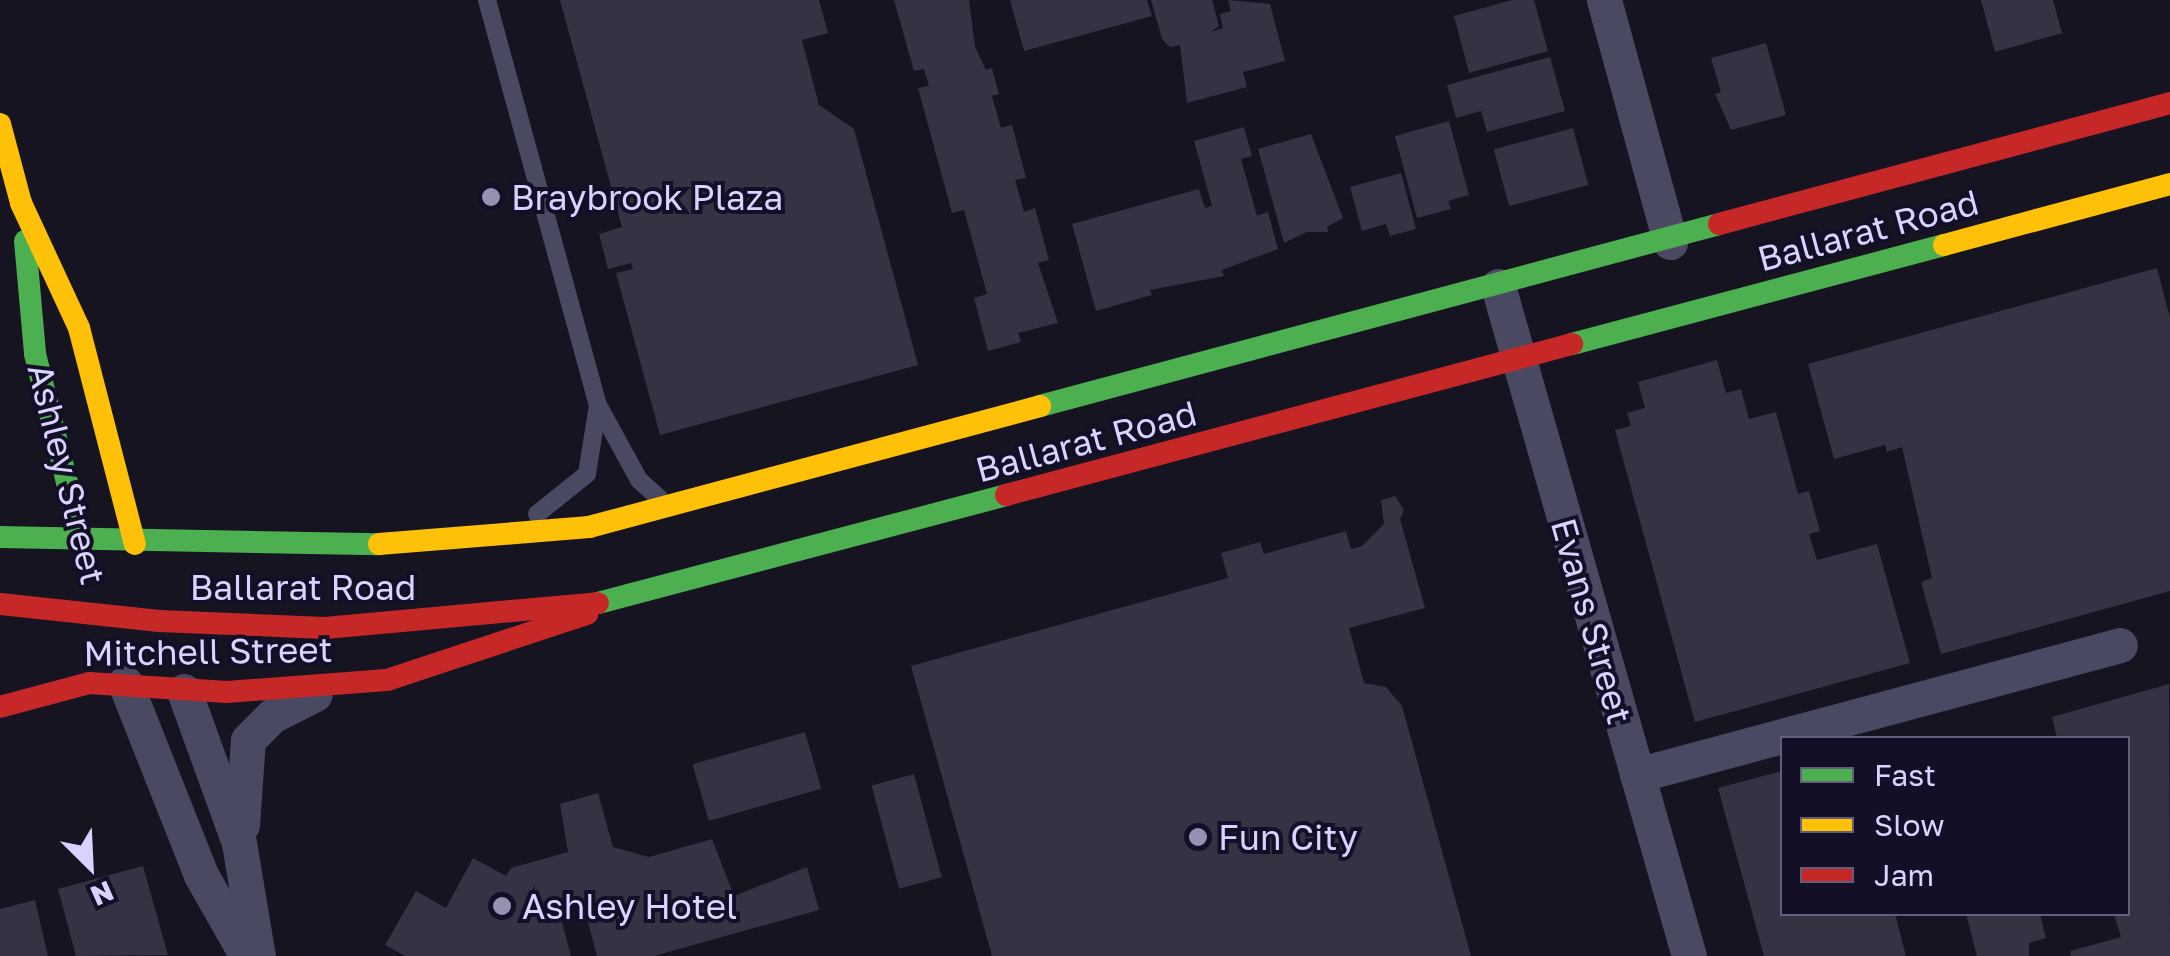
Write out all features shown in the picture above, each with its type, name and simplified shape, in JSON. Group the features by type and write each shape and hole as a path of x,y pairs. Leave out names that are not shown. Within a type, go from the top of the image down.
{"main road":[{"name":"Ballarat Road","path":"0,537 84,551 135,544 501,540 685,505 1670,242 2170,103"},
{"name":"Ashley Street","path":"0,124 21,203 36,354 84,551"},
{"name":"Ballarat Road","path":"0,604 101,607 165,638 370,627 560,610 646,594 2170,184"},
{"name":"Ashley Street","path":"21,203 80,328 135,544 184,690"},
{"name":"Mitchell Street","path":"0,707 79,685 120,666 184,690 329,687 410,675 646,594"},
{"name":"Ashley Street","path":"101,607 120,666"}],"street":[{"path":"1604,0 1670,242"},
{"name":"Evans Street","path":"1498,286 1688,956"},
{"path":"1784,736 2120,645"},
{"name":"Ashley Street","path":"120,666 201,874 246,956"},
{"path":"242,857 241,774 248,740 272,716 329,687"},
{"name":"Ashley Street","path":"184,690 242,857 258,956"},
{"path":"1637,776 1780,737"}],"lane":[{"path":"487,0 598,405 643,486 685,505"},
{"path":"501,540 586,474 598,405"}],"building":[{"path":"560,0 819,0 828,33 802,40 819,105 854,129 918,365 660,435 616,273 633,269 631,263 608,269 599,234 622,227"},
{"path":"894,0 969,0 975,47 986,70 992,68 999,94 992,96 1001,128 1012,125 1019,151 1026,178 1015,180 1024,212 1035,208 1049,260 1038,263 1058,323 1018,333 1021,342 988,351 974,298 987,294 964,210 952,213 918,88 929,86 924,69 914,71"},
{"path":"1010,0 1147,0 1152,16 1024,51"},
{"path":"1151,0 1212,0 1219,26 1210,32 1223,28 1220,14 1231,11 1228,0 1270,4 1285,61 1243,72 1247,87 1187,103 1180,45 1170,47 1162,39"},
{"path":"1512,0 1534,0 1548,51 1469,73 1454,16"},
{"path":"1981,0 2053,0 2062,33 1995,52"},
{"path":"1766,43 1786,115 1731,130 1715,94 1721,92 1711,58"},
{"path":"1550,57 1565,111 1487,132 1481,111 1456,118 1447,85"},
{"path":"1449,121 1469,195 1448,201 1451,209 1417,218 1395,136"},
{"path":"1244,127 1252,156 1241,159 1257,216 1268,212 1278,249 1222,270 1224,276 1150,290 1152,295 1096,311 1072,224 1199,189 1205,208 1212,206 1194,141"},
{"path":"1573,128 1588,185 1509,206 1494,149"},
{"path":"1311,134 1343,218 1327,227 1328,232 1307,232 1284,243 1258,149"},
{"path":"1401,173 1416,229 1390,236 1386,224 1362,231 1350,187"},
{"path":"2157,268 2170,318 2170,591 1941,654 1921,582 1932,578 1902,447 1887,452 1885,445 1834,459 1808,364"},
{"path":"1717,360 1726,393 1741,389 1749,419 1776,412 1798,494 1809,491 1820,531 1809,534 1817,560 1877,544 1910,663 1695,722 1615,430 1631,426 1627,413 1645,408 1638,382"},
{"name":"Fun City","path":"1395,496 1404,510 1400,519 1425,608 1349,628 1364,683 1386,687 1402,706 1471,956 992,956 911,666 1228,578 1221,553 1260,542 1264,554 1346,531 1351,549 1362,546 1384,524 1381,500"},
{"path":"2169,684 2170,956 2071,956 2070,951 2121,937 2115,916 2130,916 2130,736 2057,736 2052,717"},
{"path":"805,732 821,789 709,821 693,764"},
{"path":"1780,772 1780,916 1896,916 1906,956 1764,956 1718,788"},
{"path":"914,774 942,877 899,889 871,785"},
{"path":"598,793 613,847 649,857 712,839 734,896 807,867 819,910 654,956 597,956 581,897 557,904 571,956 405,956 385,945 416,891 446,908 473,858 506,876 511,868 568,852 560,804"},
{"path":"143,866 168,955 76,956 58,889"},
{"path":"35,900 48,956 0,956 0,909"},
{"path":"1967,916 2040,916 2046,938 2029,943 2029,956 1977,956"}],"traffic: fast":[{"path":"1040,406 1719,224"},
{"path":"25,241 35,354 82,542"},
{"path":"1572,344 1944,245"},
{"path":"598,603 1006,495"},
{"path":"0,537 379,544"}],"traffic: slow":[{"path":"0,124 21,203 79,328 135,544"},
{"path":"1944,245 2170,184"},
{"path":"379,544 589,527 1040,406"}],"traffic: jam":[{"path":"1719,224 2170,103"},
{"path":"1006,495 1572,344"},
{"path":"0,604 159,621 325,628 598,603"},
{"path":"0,707 89,683 227,692 387,680 587,614"}],"place":[{"name":"Braybrook Plaza","path":"491,197"},
{"name":"Fun City","path":"1198,837"},
{"name":"Ashley Hotel","path":"502,906"}]}
